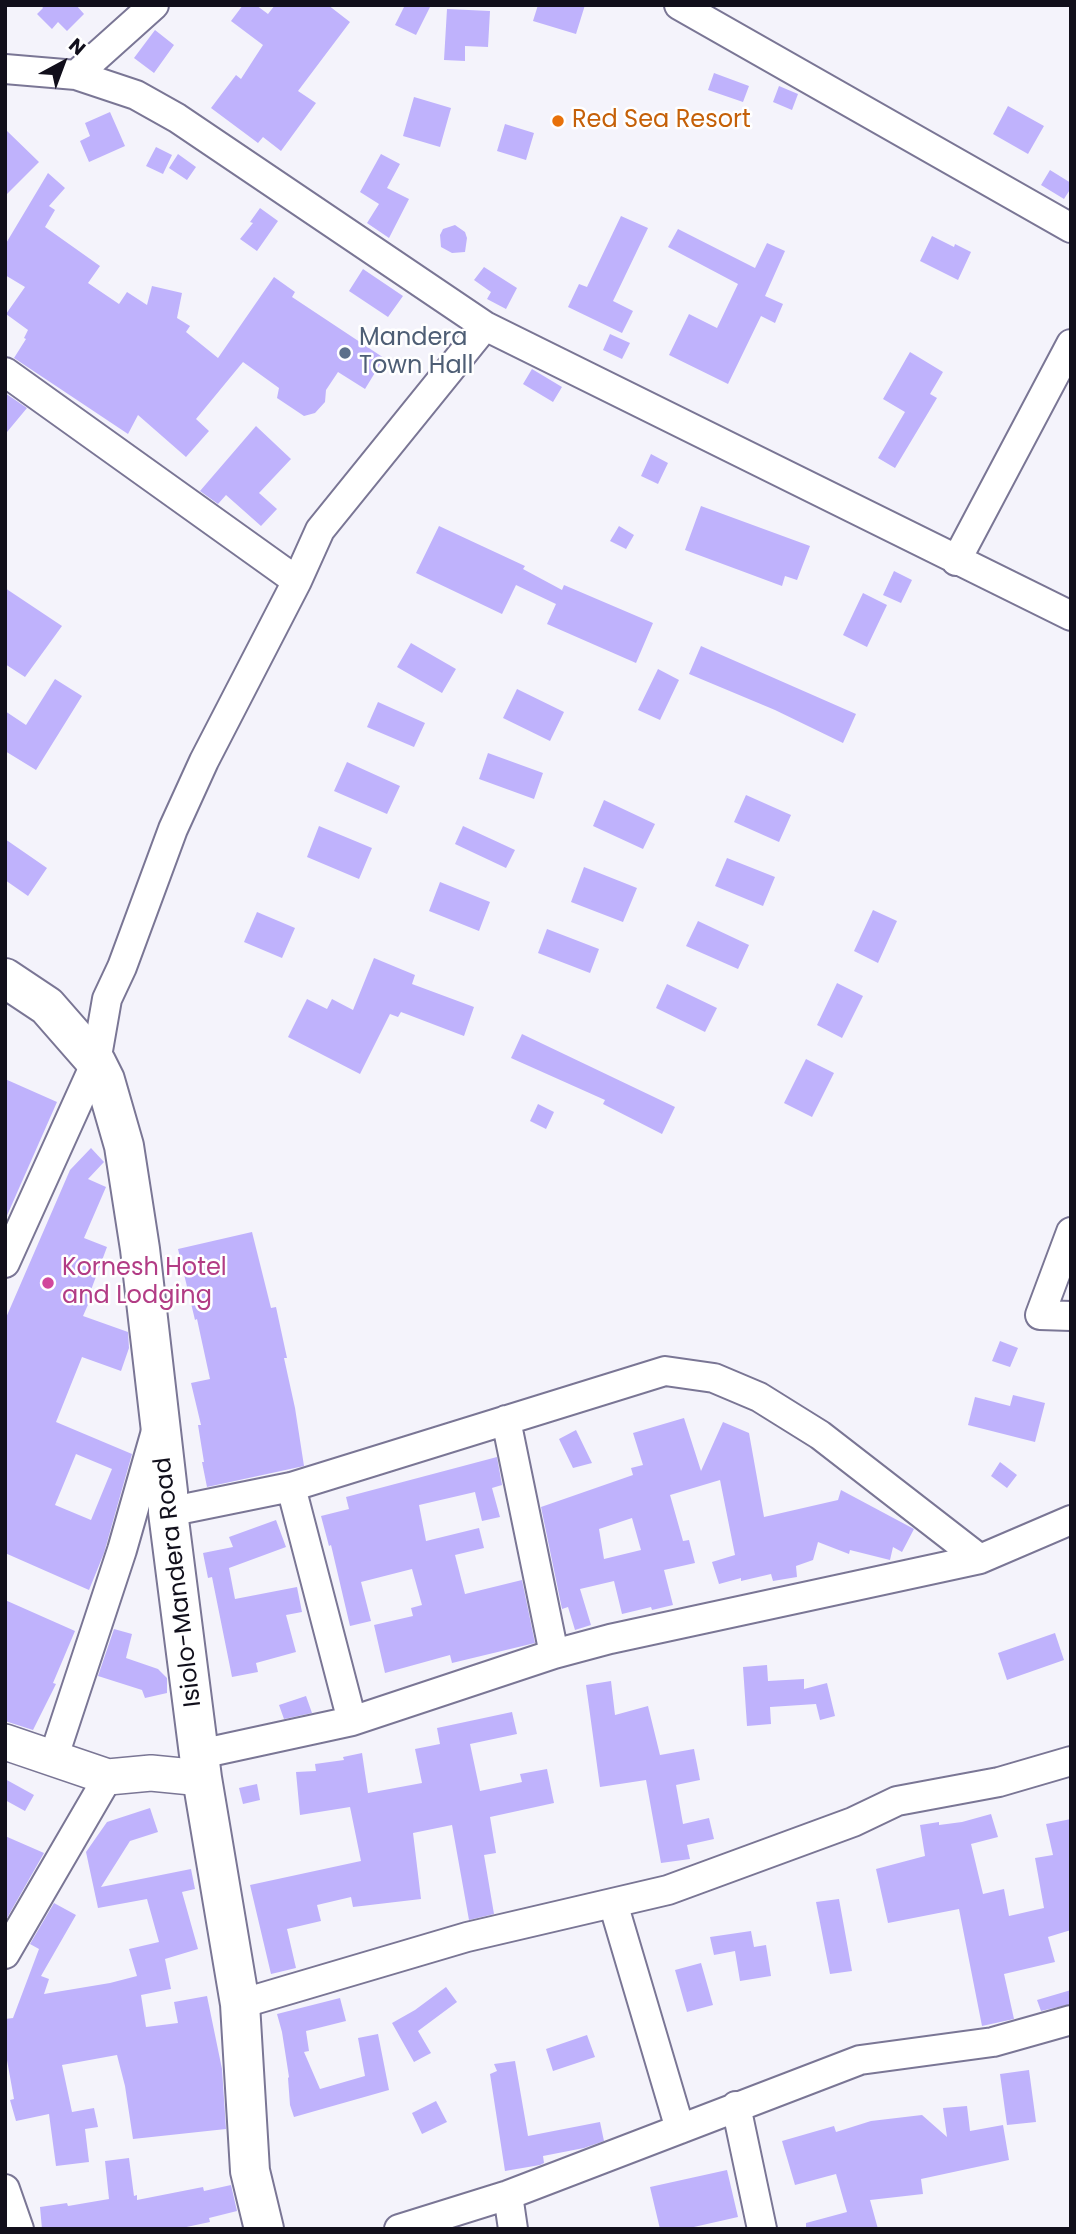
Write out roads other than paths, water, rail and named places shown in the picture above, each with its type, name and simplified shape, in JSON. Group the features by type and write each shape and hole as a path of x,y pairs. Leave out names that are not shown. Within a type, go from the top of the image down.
{"highway":[{"name":"Isiolo-Mandera Road","path":"5,978 47,1006 96,1062 105,1080 124,1146 141,1250 168,1512 201,1766 240,2004 250,2172 264,2229"}],"main road":[{"path":"5,1742 107,1777 201,1766"}],"street":[{"path":"76,75 154,5"},
{"path":"679,5 1071,228"},
{"path":"5,69 76,75 135,95 177,118 485,326 1071,616"},
{"path":"5,1263 11,1234 96,1062 107,999 127,956 173,829 320,530 485,326"},
{"path":"956,561 1071,344"},
{"path":"5,372 297,581"},
{"path":"1071,1231 1040,1315 1071,1316"},
{"path":"168,1512 291,1487 665,1371 714,1378 759,1397 820,1435 980,1559"},
{"path":"53,1759 122,1550 160,1418"},
{"path":"506,1420 554,1654"},
{"path":"291,1487 352,1721"},
{"path":"201,1766 352,1721 554,1654 610,1639 980,1559 1071,1520"},
{"path":"240,2004 467,1937 668,1890 853,1822 897,1801 999,1782 1071,1761"},
{"path":"5,1954 107,1777"},
{"path":"613,1903 680,2129"},
{"path":"399,2229 508,2195 860,2060 993,2042 1071,2020"},
{"path":"736,2106 762,2229"},
{"path":"5,2189 19,2229"},
{"path":"508,2195 513,2229"}],"place":[{"name":"Red Sea Resort","path":"558,121"},
{"name":"Mandera Town Hall","path":"345,353"},
{"name":"Kornesh Hotel and Lodging","path":"48,1283"}]}
